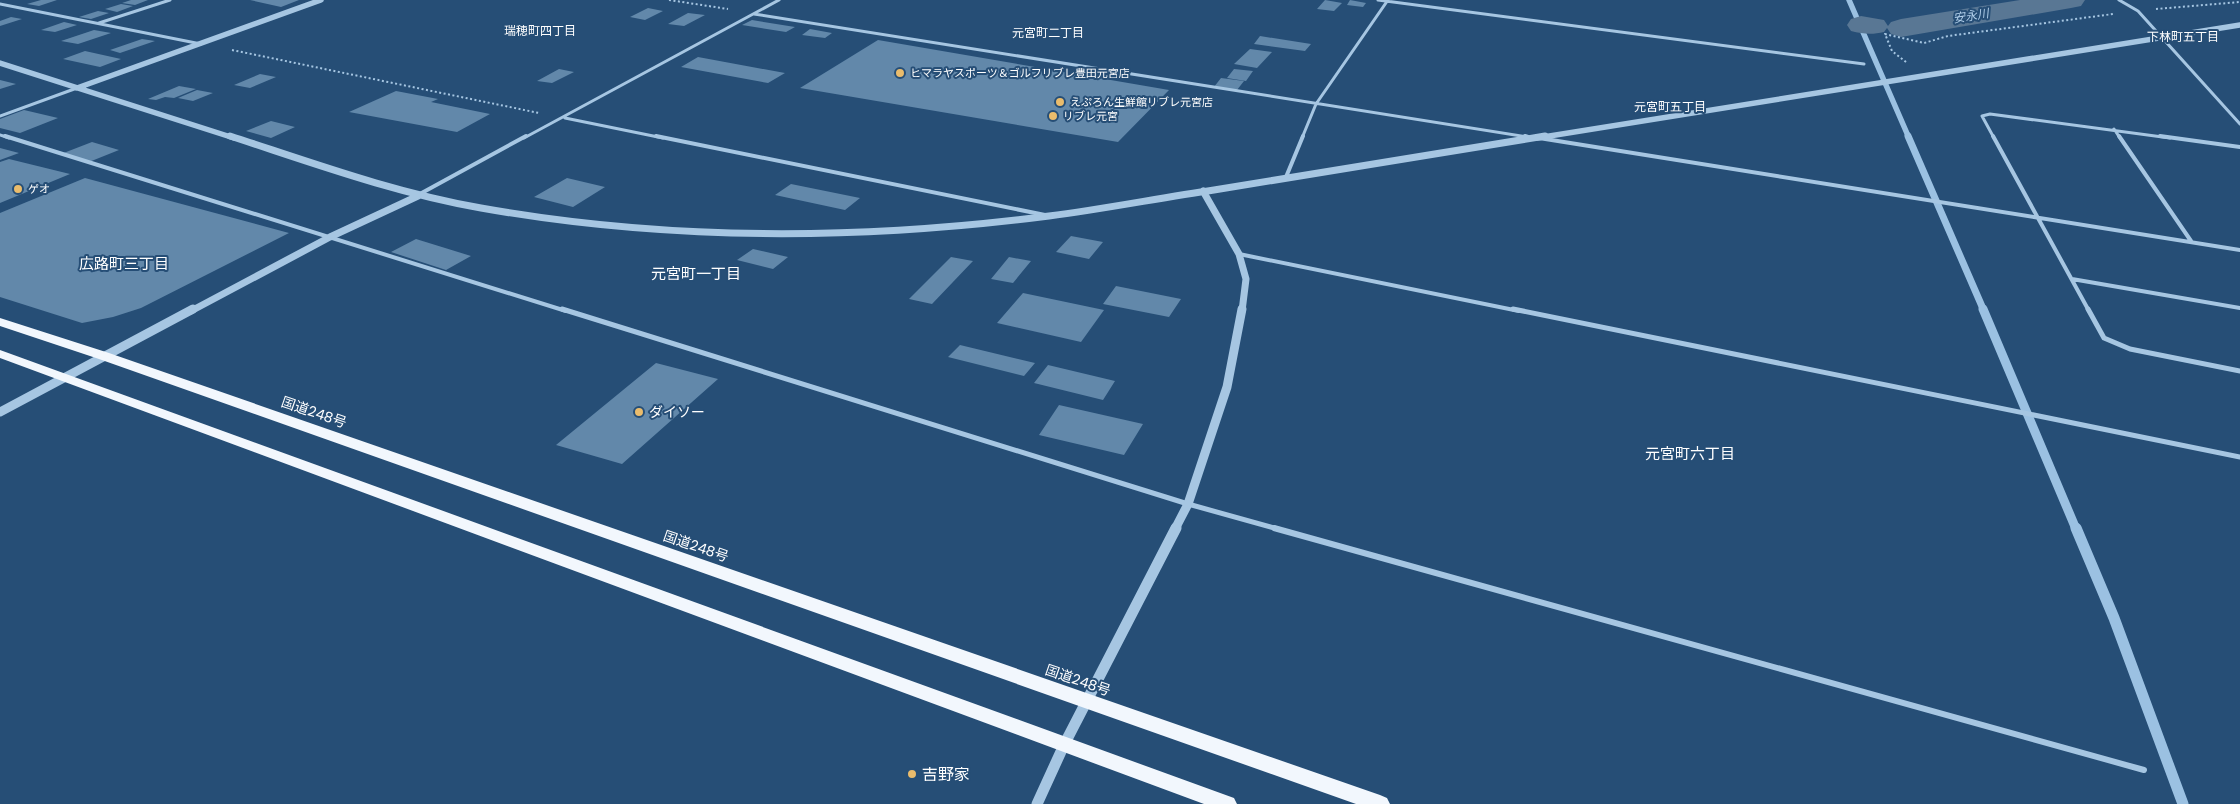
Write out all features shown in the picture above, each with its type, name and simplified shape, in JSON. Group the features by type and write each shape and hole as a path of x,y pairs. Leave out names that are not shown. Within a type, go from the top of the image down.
{"highway":[{"name":"国道248号","path":"0,322 104,356 1380,804"},
{"path":"0,354 1064,746 1227,804"}],"street":[{"path":"99,23 170,0"},
{"path":"0,116 321,0"},
{"path":"0,412 330,237 418,196 565,118 779,0"},
{"path":"1378,0 1864,64"},
{"path":"2119,0 2138,10 2240,124"},
{"path":"1286,177 1316,104 1387,1"},
{"path":"0,4 202,44"},
{"path":"754,14 2240,250"},
{"path":"0,63 418,196 502,213 627,228 710,232 838,232 952,227 1049,216 2240,25"},
{"path":"2240,147 1990,114 1982,116 2104,338 2130,349 2240,371"},
{"path":"565,118 1049,216"},
{"path":"2114,129 2191,242"},
{"path":"0,135 1188,504 2144,770"},
{"path":"1037,804 1086,702 1188,504 1227,387 1240,325 1246,279 1239,254 1203,191"},
{"path":"1239,254 2240,457"},
{"path":"2072,279 2240,308"}],"path":[{"path":"669,0 754,14"},
{"path":"1929,75 1892,51 1885,34 1920,44 1937,42 1948,36 2138,10 2240,2"},
{"path":"202,44 565,118"}],"building":[{"path":"41,0 57,0 39,6 27,4"},
{"path":"131,0 148,0 135,5 122,3"},
{"path":"250,0 299,0 281,7"},
{"path":"1325,0 1342,3 1334,11 1317,9"},
{"path":"1350,0 1366,3 1363,7 1347,5"},
{"path":"121,4 133,6 117,12 105,9"},
{"path":"648,8 663,11 645,20 630,17"},
{"path":"98,11 109,13 91,19 79,17"},
{"path":"688,13 705,15 684,26 668,24"},
{"path":"11,17 22,19 0,26 0,21"},
{"path":"752,20 795,27 786,32 742,25"},
{"path":"64,22 77,25 55,32 41,30"},
{"path":"810,29 832,33 825,38 802,35"},
{"path":"94,30 111,33 78,44 61,41"},
{"path":"1260,36 1311,44 1305,51 1254,44"},
{"path":"142,39 155,41 120,53 110,50"},
{"name":"リブレ元宮","path":"878,40 1169,90 1118,142 800,88"},
{"path":"1250,49 1272,52 1257,68 1234,64"},
{"path":"85,51 121,59 100,67 63,59"},
{"path":"698,57 785,73 768,83 681,67"},
{"path":"559,69 574,72 552,83 537,81"},
{"path":"1234,69 1253,71 1246,81 1227,78"},
{"path":"260,74 276,77 250,88 234,85"},
{"path":"1221,78 1244,81 1237,90 1214,87"},
{"path":"0,80 16,84 0,89"},
{"path":"179,86 196,89 174,98 148,99"},
{"path":"197,90 213,93 193,101 178,98"},
{"path":"396,91 438,99 431,102 490,114 457,132 349,112"},
{"path":"24,110 58,118 20,133 0,128 0,119"},
{"path":"271,121 295,127 271,138 246,131"},
{"path":"92,142 119,150 89,162 61,154"},
{"path":"0,148 19,153 0,160"},
{"name":"ゲオ","path":"9,159 70,174 0,203 0,162"},
{"path":"85,178 289,233 141,308 113,317 82,323 0,297 0,213"},
{"path":"567,178 605,187 573,207 534,197"},
{"path":"791,184 860,198 845,210 775,195"},
{"path":"1071,236 1103,242 1089,259 1056,252"},
{"path":"416,239 471,256 446,270 391,252"},
{"path":"753,249 788,257 773,269 737,260"},
{"path":"951,257 973,261 932,304 909,299"},
{"path":"1009,257 1031,261 1013,283 991,279"},
{"path":"1116,286 1181,299 1169,317 1103,304"},
{"path":"1023,293 1104,310 1081,342 997,323"},
{"path":"960,345 1035,363 1024,376 948,357"},
{"name":"ダイソー","path":"656,363 718,379 622,464 556,445"},
{"path":"1048,365 1115,381 1103,400 1034,383"},
{"path":"1059,405 1143,424 1124,455 1039,435"}],"waterway":[{"path":"1849,0 1909,138"},
{"name":"安永川","path":"1901,28 2071,0"},
{"name":"安永川","path":"1861,25 1874,26"},
{"path":"1908,136 1984,311"},
{"path":"1983,309 2076,529"},
{"path":"2076,528 2114,618 2183,804"}],"place":[{"name":"ヒマラヤスポーツ＆ゴルフリブレ豊田元宮店","path":"900,73"},
{"name":"えぷろん生鮮館リブレ元宮店","path":"1060,102"},
{"name":"リブレ元宮","path":"1053,116"},
{"name":"ゲオ","path":"18,189"},
{"name":"ダイソー","path":"639,412"},
{"name":"吉野家","path":"912,774"}],"district":[{"name":"瑞穂町四丁目","path":"540,31"},
{"name":"元宮町二丁目","path":"1048,33"},
{"name":"下林町五丁目","path":"2183,37"},
{"name":"元宮町五丁目","path":"1670,107"},
{"name":"広路町三丁目","path":"124,264"},
{"name":"元宮町一丁目","path":"696,274"},
{"name":"元宮町六丁目","path":"1690,454"}]}
